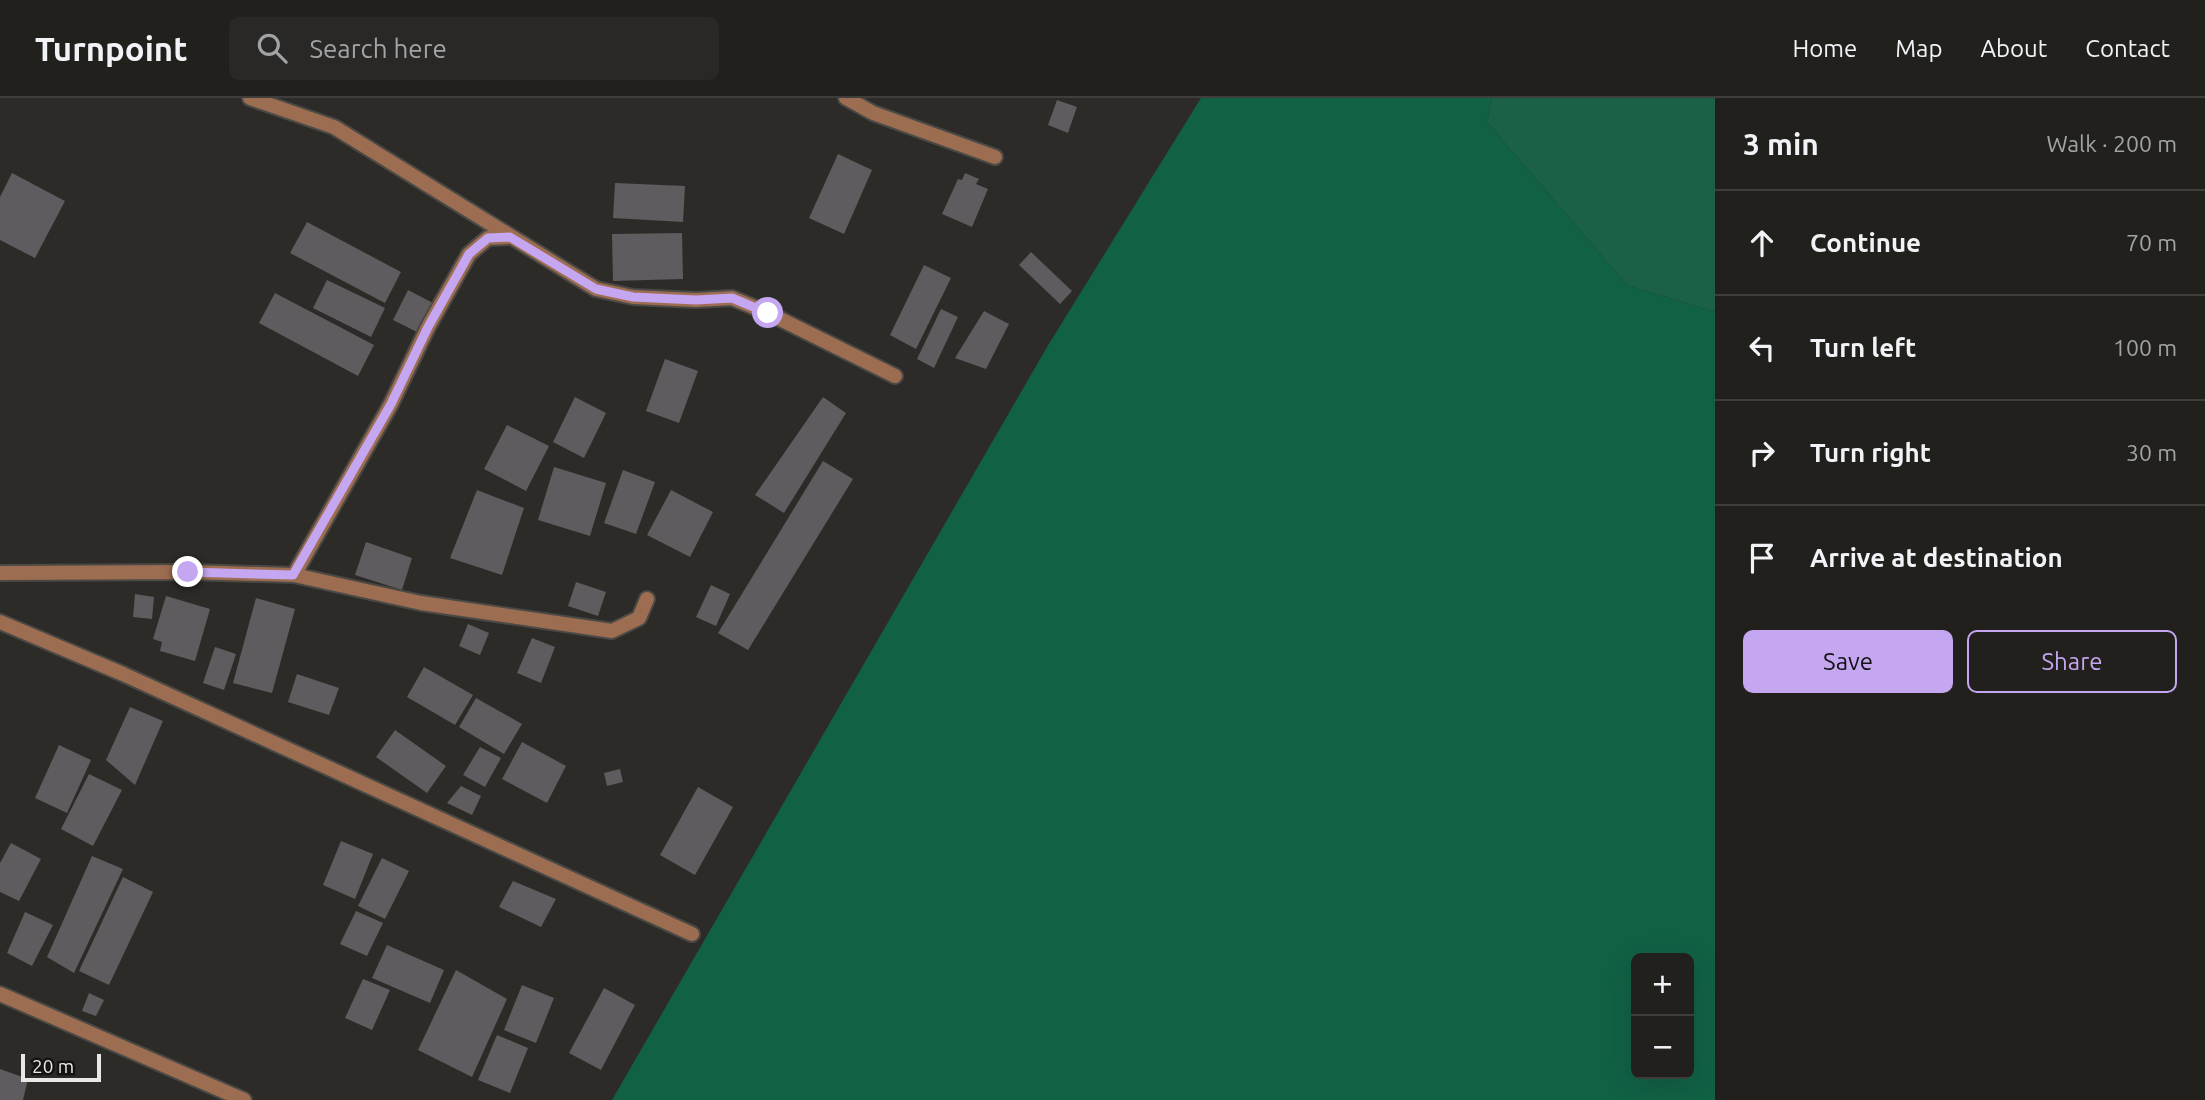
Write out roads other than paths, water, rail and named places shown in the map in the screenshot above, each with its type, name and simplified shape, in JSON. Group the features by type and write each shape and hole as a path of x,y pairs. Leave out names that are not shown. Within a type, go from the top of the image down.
{"street":[{"path":"250,98 334,127 596,289 633,297 696,300 732,298 895,376"},
{"path":"846,98 873,113 995,157"},
{"path":"293,575 391,404 428,327 469,254 488,238 510,237"},
{"path":"0,573 188,572 293,575 421,603 612,631 639,618 647,599"},
{"path":"0,622 123,674 692,934"},
{"path":"0,994 244,1100"}]}
